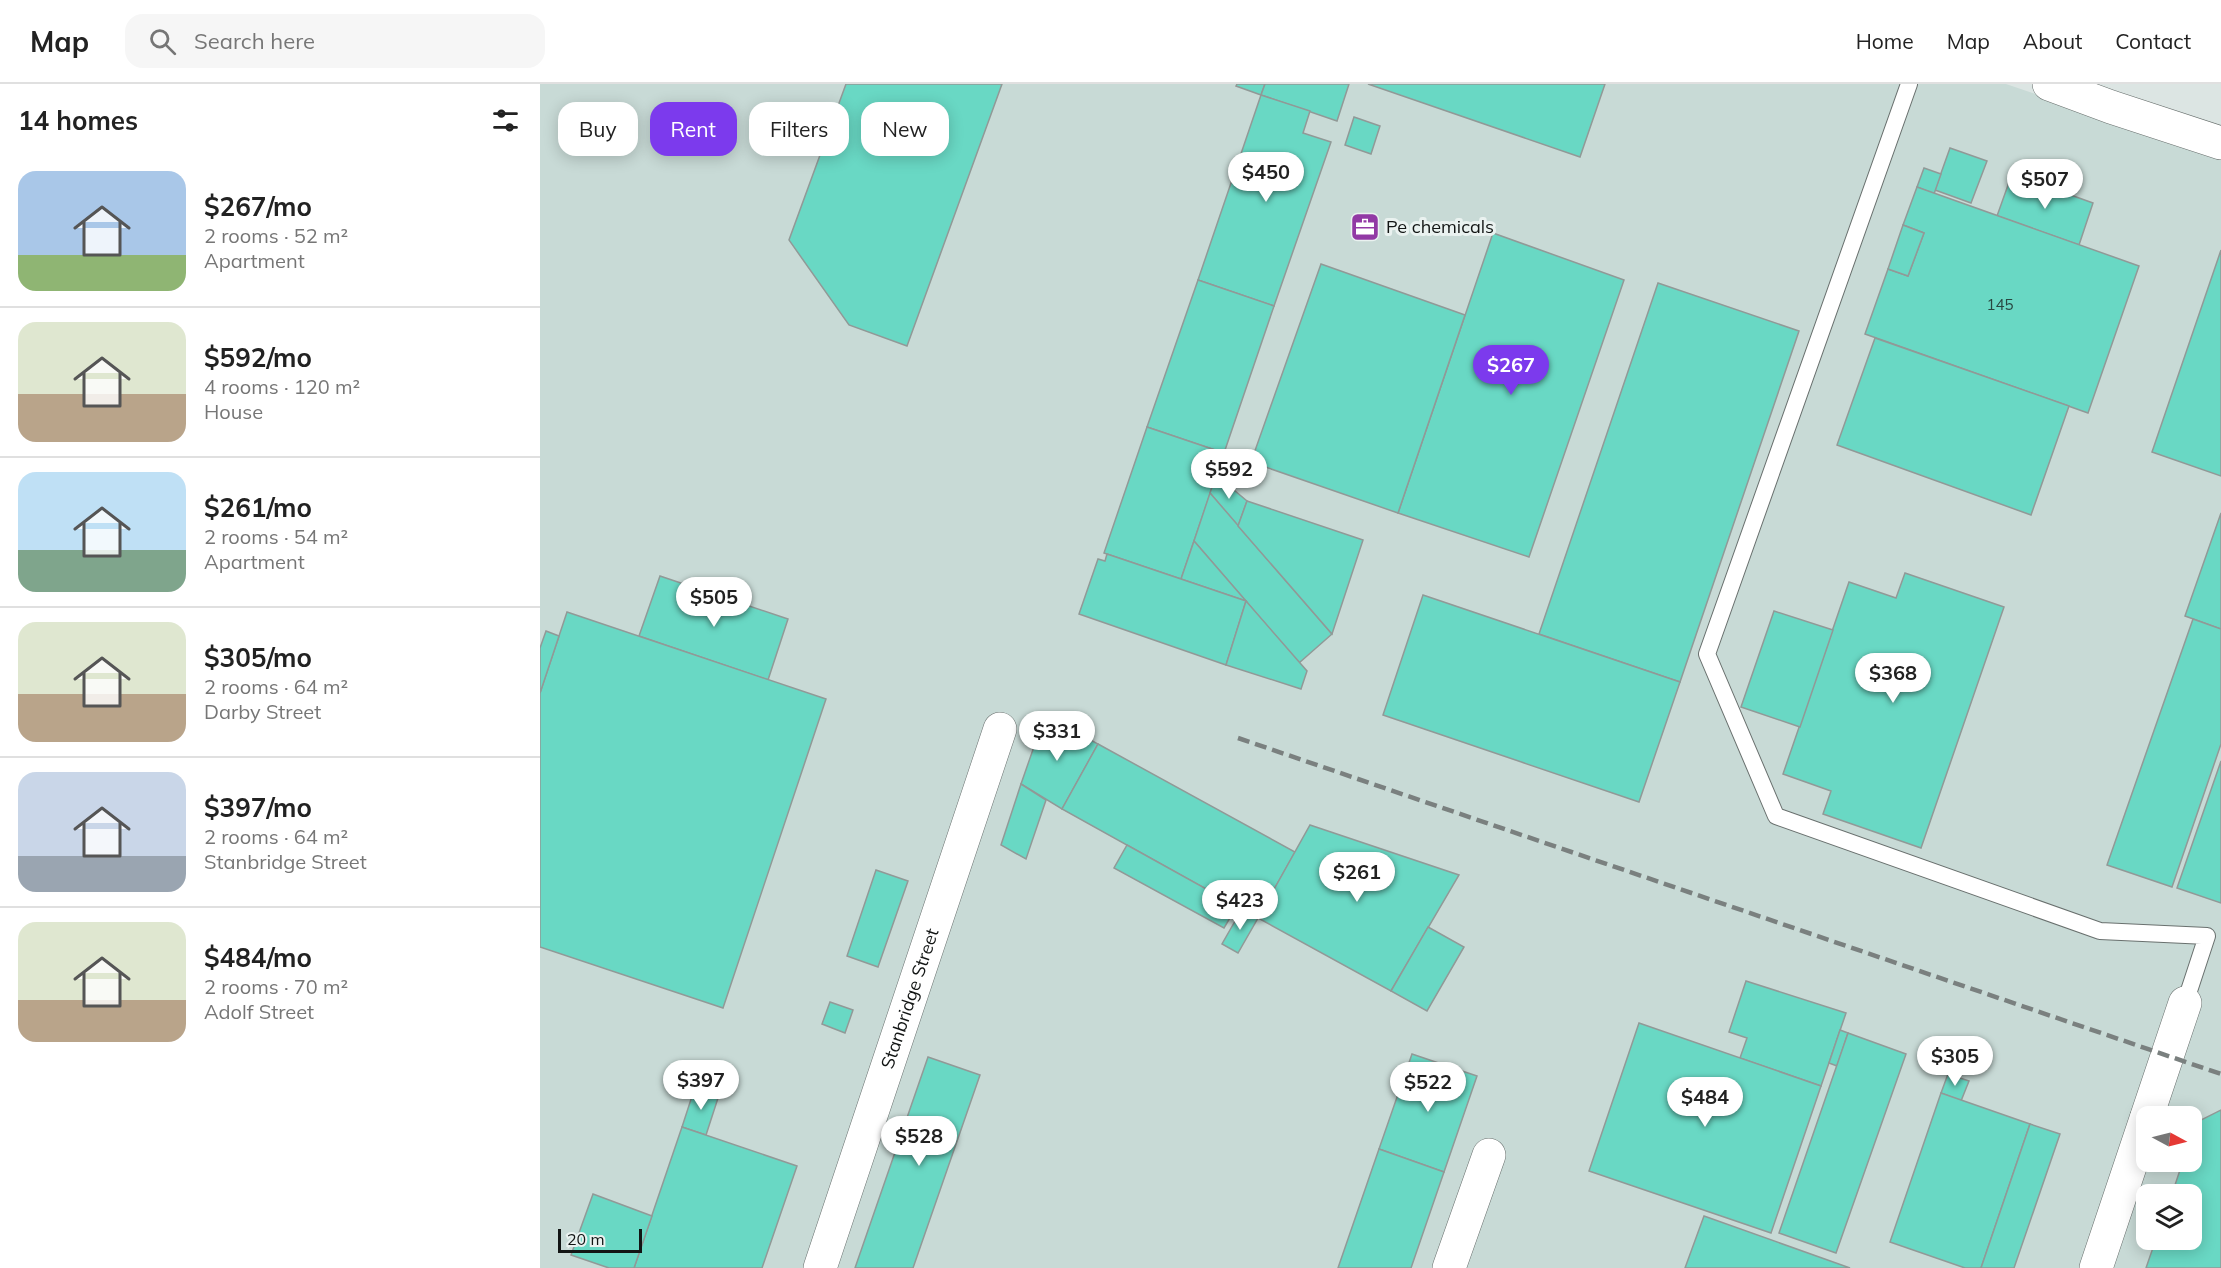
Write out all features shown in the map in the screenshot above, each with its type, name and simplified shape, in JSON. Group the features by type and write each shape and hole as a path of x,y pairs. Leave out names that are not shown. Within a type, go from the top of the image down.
{"street":[{"path":"2049,84 2221,143"},
{"name":"Stanbridge Street","path":"820,1268 1000,729"},
{"path":"2151,1106 2185,1003"},
{"path":"2096,1268 2136,1150"},
{"path":"1449,1268 1489,1155"}],"lane":[{"path":"1909,84 1707,654 1776,816 2100,931 2207,936 2185,1003"}],"shaded area":[{"path":"540,84 2006,84 2221,156 2221,1268 540,1268"}],"building":[{"path":"846,84 1002,84 907,346 849,325 789,240 820,156 849,156 849,102 839,102"},
{"path":"1237,84 1265,84 1261,95 1236,86"},
{"path":"1265,84 1349,84 1337,121 1261,95"},
{"path":"1368,84 1605,84 1580,157"},
{"path":"1261,95 1310,111 1303,133 1331,142 1274,306 1198,280"},
{"path":"1354,117 1380,126 1371,154 1345,145"},
{"path":"1950,148 1987,161 1971,203 1935,190"},
{"path":"1924,168 1941,174 1934,194 1917,187"},
{"path":"2012,174 2093,203 2079,245 1997,216"},
{"path":"1917,187 2139,266 2088,413 1865,334 1888,269 1908,276 1924,233 1903,225"},
{"path":"1903,225 1924,233 1908,276 1888,269"},
{"path":"1493,233 1624,280 1529,557 1398,513"},
{"path":"2221,250 2221,476 2152,452"},
{"path":"1321,264 1465,315 1398,513 1251,462"},
{"path":"1198,280 1274,306 1224,453 1147,427"},
{"path":"1658,283 1799,331 1680,682 1539,634"},
{"path":"1875,338 2069,406 2031,515 1837,445"},
{"path":"1147,427 1224,453 1181,579 1104,553"},
{"path":"1216,475 1247,501 1238,526 1210,493"},
{"path":"1210,493 1332,634 1299,663 1194,541"},
{"path":"1247,501 1363,540 1332,634 1238,526"},
{"path":"2221,513 2221,629 2185,616"},
{"path":"1194,541 1246,601 1181,579"},
{"path":"1107,554 1246,601 1226,665 1079,614 1098,559 1105,561"},
{"path":"1905,573 2004,607 1921,848 1823,814 1831,791 1783,774 1849,582 1896,598"},
{"path":"660,576 788,619 768,680 639,636"},
{"path":"1423,595 1680,682 1639,802 1383,715"},
{"path":"1246,601 1307,671 1301,689 1226,665"},
{"path":"1774,611 1833,630 1800,727 1741,707"},
{"path":"567,612 826,699 723,1008 540,947 540,693"},
{"path":"2193,619 2221,629 2221,744 2172,887 2107,865"},
{"path":"546,631 559,636 540,693 540,648"},
{"path":"1045,715 1098,744 1062,809 1021,784"},
{"path":"1098,744 1295,852 1258,918 1062,809"},
{"path":"2221,761 2221,903 2177,888"},
{"path":"1021,784 1046,800 1026,859 1001,845"},
{"path":"1310,825 1459,875 1391,991 1258,918"},
{"path":"1127,845 1237,906 1224,928 1114,868"},
{"path":"876,870 908,881 878,967 847,956"},
{"path":"1242,909 1258,918 1238,953 1222,944"},
{"path":"1428,927 1464,947 1427,1011 1391,991"},
{"path":"1746,981 1846,1013 1821,1086 1740,1058 1747,1038 1729,1032"},
{"path":"830,1002 853,1010 845,1033 822,1024"},
{"path":"1639,1023 1821,1086 1771,1233 1589,1171"},
{"path":"1840,1030 1848,1033 1837,1066 1829,1063"},
{"path":"1848,1033 1906,1054 1836,1253 1779,1233"},
{"path":"1412,1054 1477,1076 1444,1172 1379,1149"},
{"path":"928,1057 980,1075 913,1268 855,1268"},
{"path":"1948,1074 1969,1081 1961,1101 1941,1093"},
{"path":"695,1087 719,1095 706,1135 682,1127"},
{"path":"1941,1093 2030,1124 1981,1268 1965,1268 1890,1242"},
{"path":"2221,1110 2221,1268 2146,1268 2152,1250 2202,1250 2202,1184 2175,1184 2179,1172 2202,1172 2202,1120"},
{"path":"2030,1124 2060,1134 2014,1268 1981,1268"},
{"path":"682,1127 797,1166 762,1268 634,1268"},
{"path":"1379,1149 1444,1172 1411,1268 1338,1268"},
{"path":"593,1194 652,1216 634,1268 609,1268 571,1255"},
{"path":"1704,1216 1850,1268 1685,1268"}],"railway":[{"path":"1238,738 2221,1074"}],"place":[{"name":"Pe chemicals","path":"1365,227"}]}
